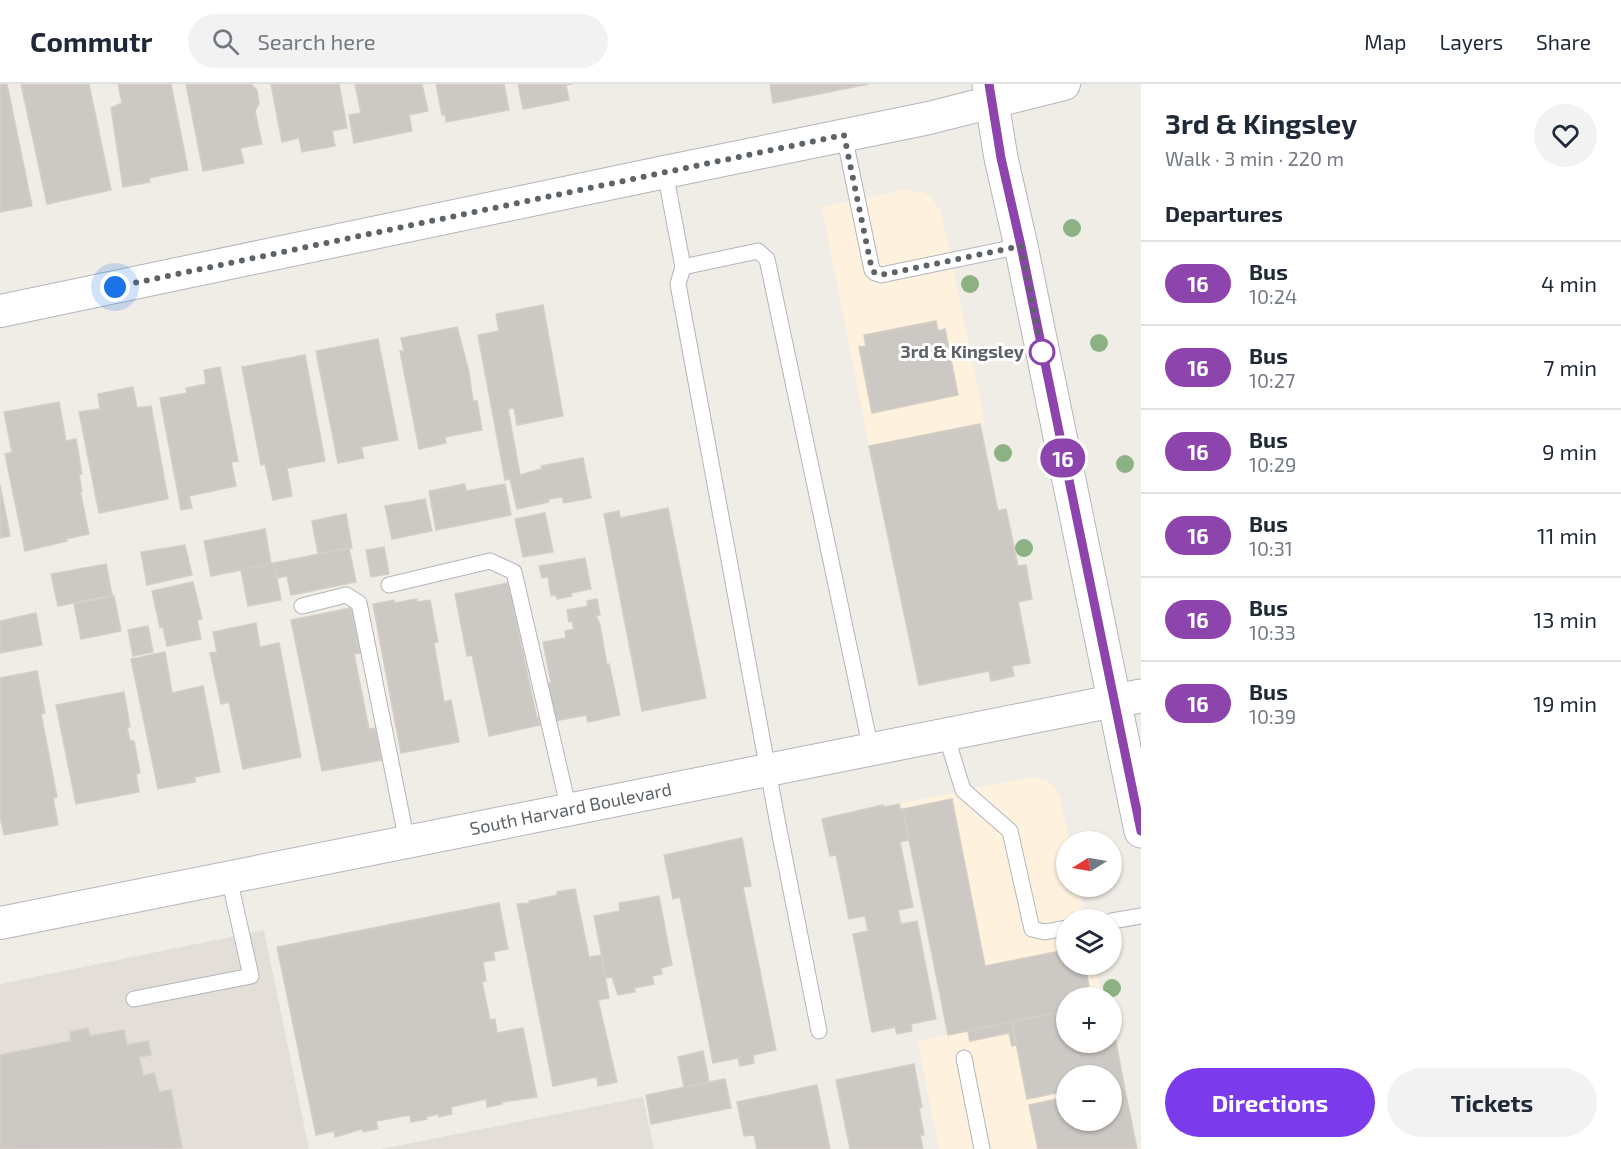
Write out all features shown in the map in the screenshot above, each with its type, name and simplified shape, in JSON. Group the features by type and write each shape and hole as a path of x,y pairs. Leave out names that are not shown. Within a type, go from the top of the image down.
{"main road":[{"path":"990,94 1001,158 1127,699 1141,831"}],"street":[{"path":"0,311 844,135 990,94 1064,84"},
{"name":"South Harvard Boulevard","path":"0,923 769,770 868,736 946,735 1127,699"}],"lane":[{"path":"844,135 872,270 875,273 881,275 1021,246"},
{"path":"665,172 683,267 678,284 819,1031"},
{"path":"683,267 758,251 767,259 868,736"},
{"path":"389,585 490,561 514,572 569,810"},
{"path":"302,606 346,595 359,603 407,842"},
{"path":"946,735 963,790 1010,831 1032,929 1045,932 1056,930"},
{"path":"134,999 251,976 229,878"},
{"path":"1122,919 1141,916"},
{"path":"964,1058 982,1149"}],"shaded area":[{"path":"904,190 923,192 930,196 941,211 985,423 869,446 822,207"},
{"path":"1033,777 1047,781 1060,797 1067,831 1056,831 1056,897 1081,897 1084,909 1056,909 1056,975 1097,975 1100,987 1056,987 1056,1053 1118,1053 1121,1065 1056,1065 1056,1131 1122,1131 1122,1072 1137,1149 939,1149 918,1041 948,1035 902,803"},
{"path":"264,930 309,1149 0,1149 0,984"},
{"path":"643,1097 654,1149 381,1149"}],"building":[{"path":"0,84 7,84 32,206 0,212"},
{"path":"21,84 89,84 111,190 47,204"},
{"path":"118,84 171,84 188,170 149,178 150,182 123,187 111,108 122,103"},
{"path":"186,84 251,84 257,90 259,104 255,111 262,144 240,148 244,163 203,171"},
{"path":"271,84 339,84 347,128 332,131 335,146 302,152 299,138 282,142"},
{"path":"355,84 422,84 428,111 409,115 412,131 354,143 349,115 361,113"},
{"path":"436,84 504,84 509,110 446,122 445,114 442,115"},
{"path":"518,84 572,84 566,85 569,100 523,109"},
{"path":"770,84 869,84 773,103"},
{"path":"543,305 563,416 517,425 514,408 508,409 520,475 542,469 541,466 583,458 591,498 564,503 562,497 548,499 549,502 517,509 510,479 505,480 478,335 499,331 496,314"},
{"path":"936,321 938,331 945,329 958,395 872,413 859,347 866,346 864,335"},
{"path":"457,327 469,372 473,401 477,401 482,430 445,437 446,443 419,449 400,351 404,351 401,338"},
{"path":"378,339 398,440 361,447 364,458 338,463 316,351"},
{"path":"305,355 325,461 287,468 292,496 273,500 265,464 261,465 242,367"},
{"path":"220,367 238,461 231,462 236,486 189,496 192,508 181,510 160,398 187,393 186,388 206,384 204,370"},
{"path":"133,387 137,408 151,406 168,499 99,513 79,412 100,409 98,394"},
{"path":"59,402 66,441 76,439 82,474 79,475 82,491 80,491 89,534 25,551 5,454 12,452 4,412"},
{"path":"980,424 998,511 1006,509 1018,566 1026,565 1032,599 1018,602 1030,663 1012,666 1014,676 991,681 989,671 919,685 869,446"},
{"path":"465,484 466,491 505,484 511,515 436,530 429,491"},
{"path":"0,485 10,536 0,538"},
{"path":"425,499 432,531 392,539 385,506"},
{"path":"668,508 706,698 642,711 604,514 619,511 620,518"},
{"path":"545,513 553,552 523,557 515,519"},
{"path":"346,514 352,548 318,554 312,521"},
{"path":"265,529 271,564 211,576 204,541"},
{"path":"185,545 192,575 147,585 141,552"},
{"path":"384,547 389,574 371,577 366,550"},
{"path":"349,548 356,582 291,595 287,576 277,578 274,563"},
{"path":"585,558 591,589 571,593 572,596 557,599 556,595 551,596 548,577 542,578 539,566"},
{"path":"274,563 281,600 248,606 241,570"},
{"path":"106,564 112,595 58,606 51,574"},
{"path":"193,582 202,619 197,620 201,639 167,646 163,627 160,628 152,591"},
{"path":"508,583 540,725 489,736 472,655 467,656 455,594"},
{"path":"114,596 121,631 81,639 74,604"},
{"path":"417,599 417,602 430,600 438,642 434,643 444,702 451,700 459,742 401,753 373,604"},
{"path":"597,599 600,615 596,616 620,715 588,722 586,715 554,721 547,684 551,683 543,642 566,638 565,631 574,629 572,621 569,622 567,610 588,606 587,601"},
{"path":"351,608 360,653 354,654 369,729 375,728 382,760 322,771 291,620"},
{"path":"36,613 42,645 0,653 0,621"},
{"path":"256,623 260,647 279,643 301,757 243,769 229,702 221,704 210,653 217,652 213,632"},
{"path":"148,626 153,652 133,656 128,630"},
{"path":"165,652 172,693 203,686 220,772 195,777 195,782 158,789 131,659"},
{"path":"37,671 45,713 41,714 57,797 53,798 58,825 4,835 0,816 0,678"},
{"path":"124,692 130,727 127,727 130,741 134,741 140,773 136,774 139,792 76,804 56,705"},
{"path":"952,799 985,966 1056,952 1056,975 1087,975 1089,987 1056,987 1056,1013 948,1035 903,809"},
{"path":"899,804 900,809 903,809 909,840 900,842 913,907 898,910 901,924 917,921 936,1019 911,1024 912,1031 897,1034 895,1027 872,1032 853,934 868,931 865,916 849,919 836,855 830,856 822,819 883,805 883,807"},
{"path":"742,838 751,886 743,887 776,1050 753,1055 754,1063 740,1066 738,1058 713,1063 680,897 673,899 664,855"},
{"path":"575,889 589,957 601,955 609,998 598,1000 617,1082 598,1086 597,1077 553,1086 517,904 530,903 529,901 557,895 557,892"},
{"path":"659,896 672,965 661,968 662,974 652,976 654,984 634,988 635,992 618,995 612,977 606,978 594,916 620,911 619,903"},
{"path":"499,903 508,949 493,952 495,960 483,962 486,981 482,982 490,1020 495,1019 497,1033 523,1028 537,1097 502,1102 502,1104 487,1107 486,1099 451,1107 452,1114 439,1117 438,1114 411,1122 410,1115 376,1121 378,1129 363,1132 362,1129 335,1137 334,1131 316,1135 277,947"},
{"path":"1056,1013 1056,1053 1118,1053 1120,1065 1056,1065 1056,1093 1027,1099 1012,1022"},
{"path":"1012,1022 1016,1045 1012,1046 1009,1033 970,1041 968,1031"},
{"path":"88,1028 90,1036 124,1030 127,1045 148,1041 151,1055 139,1057 143,1076 154,1073 159,1092 171,1090 182,1148 0,1149 0,1055 71,1041 70,1032"},
{"path":"703,1051 709,1082 684,1087 678,1057"},
{"path":"914,1064 922,1107 919,1108 924,1135 920,1135 923,1149 850,1149 836,1080"},
{"path":"725,1079 731,1108 651,1124 646,1095"},
{"path":"817,1085 830,1149 757,1149 754,1135 744,1136 737,1102"},
{"path":"1124,1085 1137,1149 1038,1149 1029,1105 1056,1099 1056,1131 1122,1131 1122,1086"}],"bus line":[{"name":"16","path":"989,84 1001,158 1141,831"}],"place":[{"name":"3rd & Kingsley","path":"1042,352"}],"route":[{"path":"115,287 844,135 872,270 881,275 1021,246 1042,352"}]}
